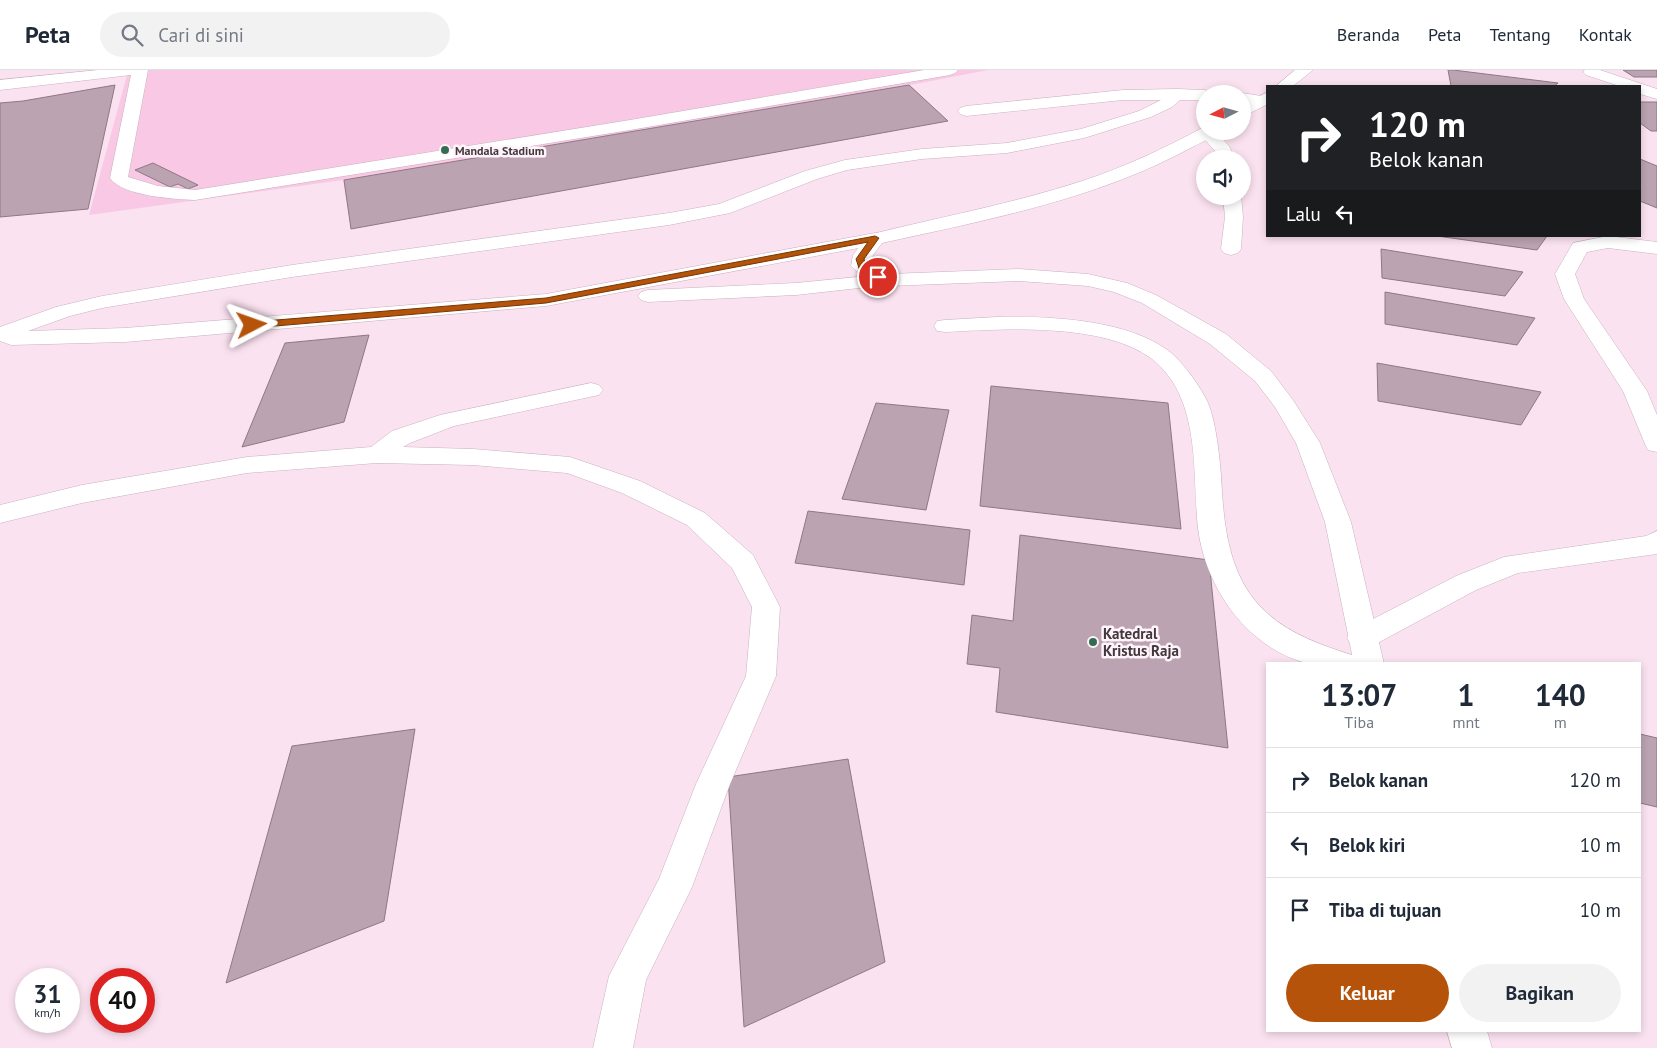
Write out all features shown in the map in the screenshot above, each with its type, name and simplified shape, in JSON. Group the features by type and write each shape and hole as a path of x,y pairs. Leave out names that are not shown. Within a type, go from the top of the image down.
{"street":[{"path":"0,84 51,70"},
{"path":"0,84 140,70 119,178 121,181 160,193 195,195 640,123 950,70"},
{"path":"1285,85 1305,70"},
{"path":"1591,72 1630,85"},
{"path":"1641,89 1657,94"},
{"path":"0,334 63,310 102,302 292,271 659,221 723,209 811,175 845,166 922,154 1007,148 1084,133 1159,108 1178,94"},
{"path":"966,111 1086,98 1196,95"},
{"path":"1251,98 1265,99"},
{"path":"1251,107 1265,99"},
{"path":"546,300 875,238 1029,204 1137,167 1196,138"},
{"path":"1215,140 1223,150"},
{"path":"1231,250 1234,217 1233,205"},
{"path":"875,238 863,252 860,264 869,273 888,280"},
{"path":"1657,248 1608,242 1580,247 1565,274 1574,299 1635,391 1657,444"},
{"path":"0,338 134,334 546,300 796,289 888,280 1019,275 1088,280 1120,287 1149,299 1218,339 1263,376 1285,405 1308,443 1338,522 1366,651 1466,583 1514,564 1654,545 1657,541"},
{"path":"945,326 1014,322 1075,326 1127,340 1154,350 1169,362 1197,404 1209,489 1210,518 1214,544 1227,576 1249,613 1277,636 1320,657 1337,662"},
{"path":"377,455 401,437 448,420 591,390"},
{"path":"0,514 82,494 247,465 377,455 472,457 570,465 632,487 696,520 743,562 766,607 761,676 713,784 674,886 628,976 612,1048"},
{"path":"1467,1032 1472,1048"}],"shaded area":[{"name":"Mandala Stadium","path":"93,70 988,70 910,85 948,121 351,228 343,180 89,215 127,75 85,79"}],"building":[{"path":"1448,70 1558,83 1555,85 1451,85"},
{"path":"1623,70 1657,70 1657,77 1634,77"},
{"path":"115,85 88,209 0,217 0,103 23,101"},
{"path":"909,85 948,121 351,229 344,180"},
{"path":"1641,102 1657,102 1657,131 1651,131 1641,124"},
{"path":"1641,159 1657,166 1657,208 1641,201"},
{"path":"153,163 198,185 188,189 178,184 170,187 135,170"},
{"path":"1444,237 1546,237 1537,250"},
{"path":"1381,249 1523,272 1505,296 1382,278"},
{"path":"1385,292 1535,318 1517,345 1385,324"},
{"path":"369,335 344,422 242,447 285,343"},
{"path":"1377,363 1541,392 1521,425 1378,401"},
{"path":"991,386 1168,403 1181,529 980,506"},
{"path":"876,403 949,410 926,510 842,499"},
{"path":"808,511 970,530 964,585 795,563"},
{"name":"Katedral Kristus Raja","path":"1020,535 1209,560 1228,748 996,712 1000,668 967,664 972,615 1013,621"},
{"path":"415,729 384,921 226,983 292,746"},
{"path":"1641,734 1657,738 1657,807 1641,803"},
{"path":"848,759 885,962 744,1027 728,777"}],"place":[{"name":"Mandala Stadium","path":"445,150"},
{"name":"Katedral Kristus Raja","path":"1093,642"}],"route":[{"path":"252,325 546,300 875,238 863,252 860,264 863,269 878,277"}]}
